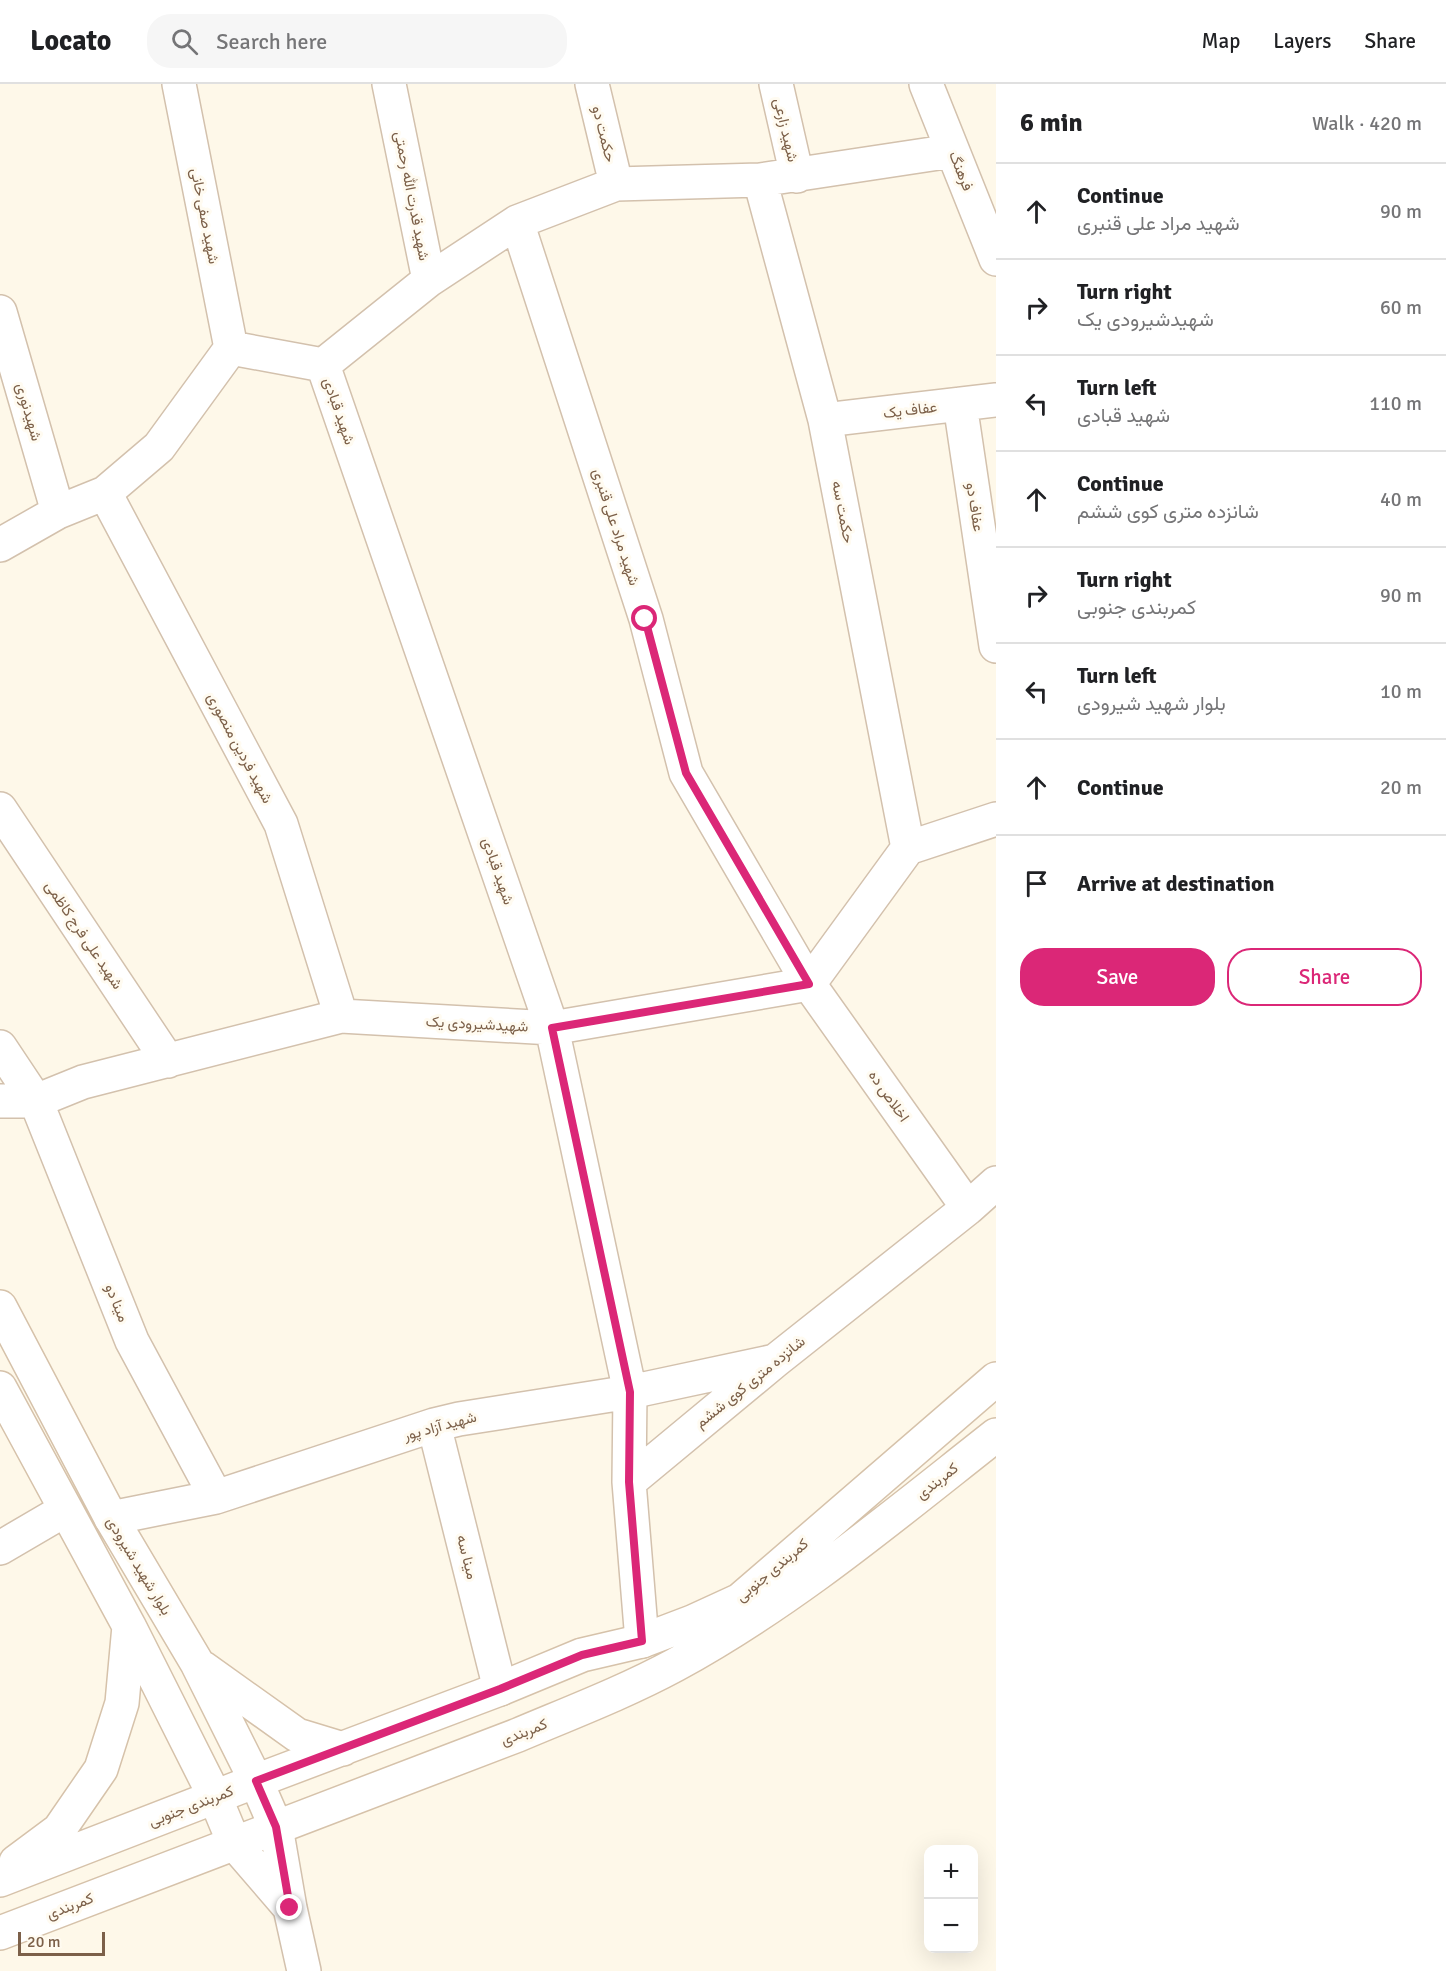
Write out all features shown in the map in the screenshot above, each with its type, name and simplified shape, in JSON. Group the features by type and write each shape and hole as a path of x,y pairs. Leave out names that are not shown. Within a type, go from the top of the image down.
{"street":[{"name":"شهید صفی خانی","path":"179,84 231,348"},
{"name":"شهید قدرت الله رحمتی","path":"322,365 429,280 389,84"},
{"name":"حکمت دو","path":"592,84 616,184"},
{"name":"شهید زارعی","path":"776,84 796,176"},
{"name":"فرهنگ","path":"926,84 996,259"},
{"path":"429,280 517,222 616,184 760,180 952,151"},
{"name":"حکمت سه","path":"760,180 825,420 908,848"},
{"name":"شهید مراد علی قنبری","path":"517,222 645,619 686,773 809,984"},
{"name":"شهیدنوری","path":"0,312 58,512"},
{"name":"شهید قبادی","path":"231,348 322,365 552,1028 630,1392 629,1482"},
{"path":"0,545 58,512 105,494 159,447 231,348"},
{"name":"عفاف یک","path":"825,420 996,400"},
{"name":"عفاف دو","path":"960,404 996,646"},
{"name":"شهید فردین منصوری","path":"105,494 280,824 341,1016"},
{"name":"شهید علی فرج کاظمی","path":"0,809 168,1061"},
{"path":"809,984 908,848 996,819"},
{"name":"شهیدشیرودی یک","path":"0,1101 36,1101 82,1082 341,1016 552,1028 809,984"},
{"name":"اخلاص ده","path":"809,984 968,1208"},
{"name":"مینا دو","path":"0,1047 36,1101 132,1341 216,1497"},
{"name":"شانزده متری کوی ششم","path":"629,1482 996,1183"},
{"name":"بلوار شهید شیرودی","path":"0,1307 111,1518 197,1663 256,1781 276,1827 304,1971"},
{"name":"شهید آزاد پور","path":"111,1518 216,1497 434,1425 459,1419 630,1392 775,1361"},
{"name":"کمربندی جنوبی","path":"0,1880 500,1689 582,1655 642,1641 740,1600 996,1379"},
{"path":"0,1388 129,1626 215,1797 234,1843 290,1908"},
{"name":"مینا سه","path":"434,1425 500,1689"},
{"name":"کمربندی","path":"0,1934 518,1735 675,1665 759,1614 863,1538 996,1435"},
{"path":"629,1482 642,1641"},
{"path":"0,1548 65,1510"},
{"path":"0,1873 60,1830 101,1768 122,1703 129,1626"},
{"path":"197,1663 297,1735 343,1749"}],"route":[{"path":"290,1908 276,1827 256,1781 500,1689 582,1655 642,1641 629,1482 630,1392 552,1028 809,984 686,773 645,619"}]}
